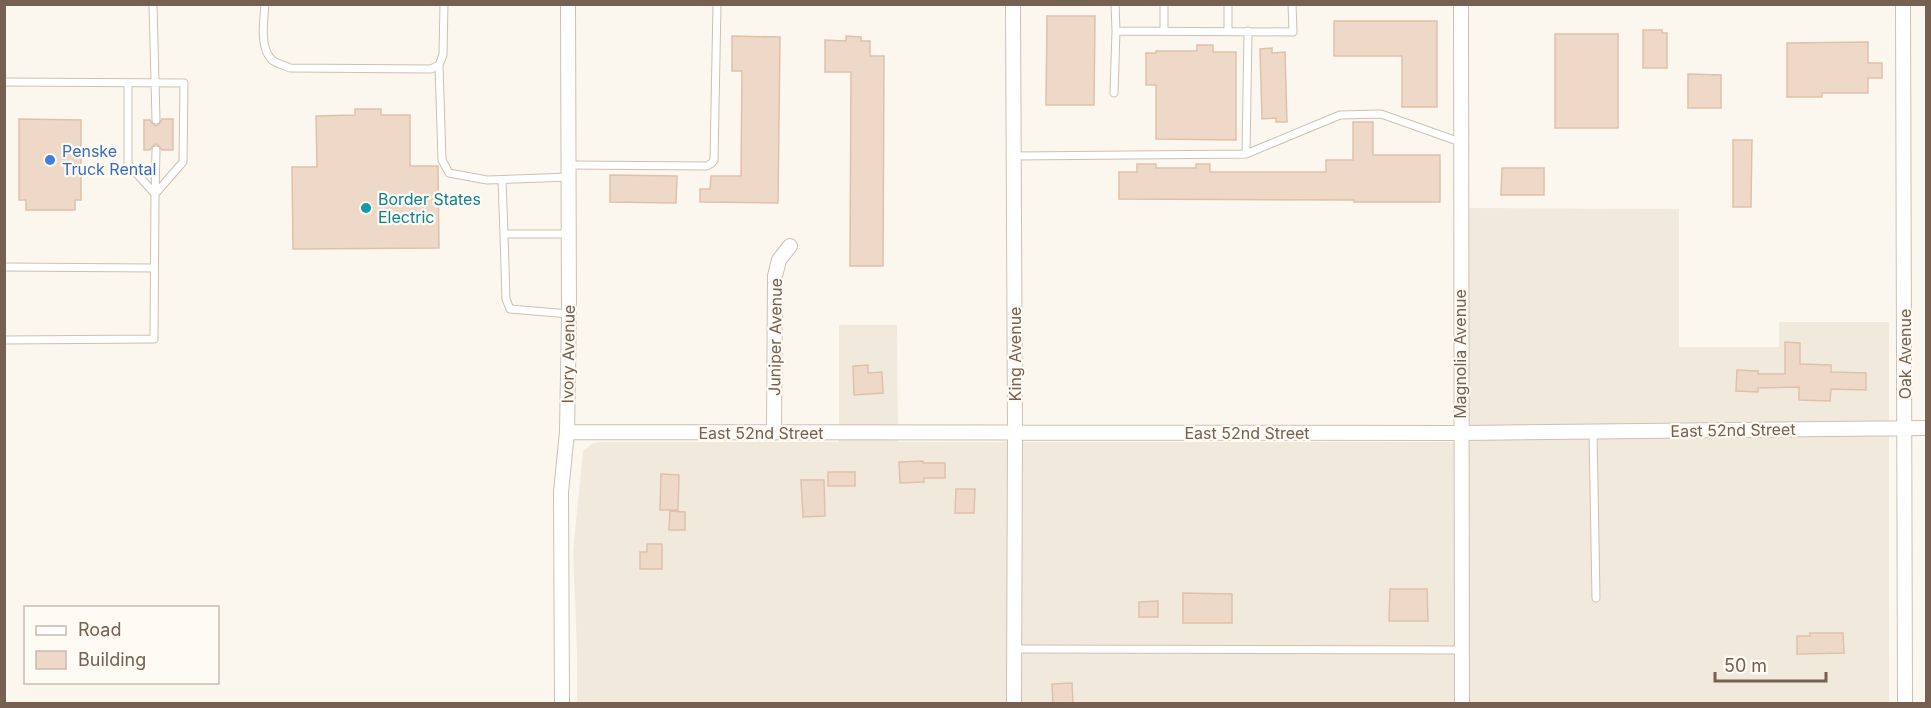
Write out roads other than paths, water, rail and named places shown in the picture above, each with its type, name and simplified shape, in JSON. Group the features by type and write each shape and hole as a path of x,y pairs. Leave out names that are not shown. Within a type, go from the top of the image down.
{"street":[{"name":"Ivory Avenue","path":"562,704 561,492 567,432 569,314 568,4"},
{"name":"King Avenue","path":"1012,4 1016,432 1014,704"},
{"name":"Magnolia Avenue","path":"1461,4 1462,704"},
{"name":"Oak Avenue","path":"1903,4 1905,704"},
{"name":"Juniper Avenue","path":"774,433 775,276 779,260 790,246"},
{"name":"East 52nd Street","path":"567,432 1461,433 1926,428"}],"lane":[{"path":"153,4 156,120"},
{"path":"265,4 264,40 267,53 274,62 290,68 431,69 439,65"},
{"path":"444,4 443,55 439,65 442,160 449,173 487,180 569,171 707,166 712,163 714,160 717,4"},
{"path":"1114,93 1115,4"},
{"path":"1164,4 1164,30"},
{"path":"1228,4 1228,31"},
{"path":"1116,31 1293,32 1292,4"},
{"path":"1246,154 1248,31"},
{"path":"4,82 184,83 183,162 155,195"},
{"path":"128,83 128,164 155,195"},
{"path":"1013,156 1246,154 1340,115 1381,114 1460,142"},
{"path":"4,340 154,339 156,150"},
{"path":"502,180 506,299 510,309 569,314"},
{"path":"504,234 569,234"},
{"path":"4,267 154,268"},
{"path":"1593,431 1596,598"},
{"path":"1014,649 1462,650"}],"place":[{"name":"Penske Truck Rental","path":"50,160"},
{"name":"Border States Electric","path":"366,208"}]}
